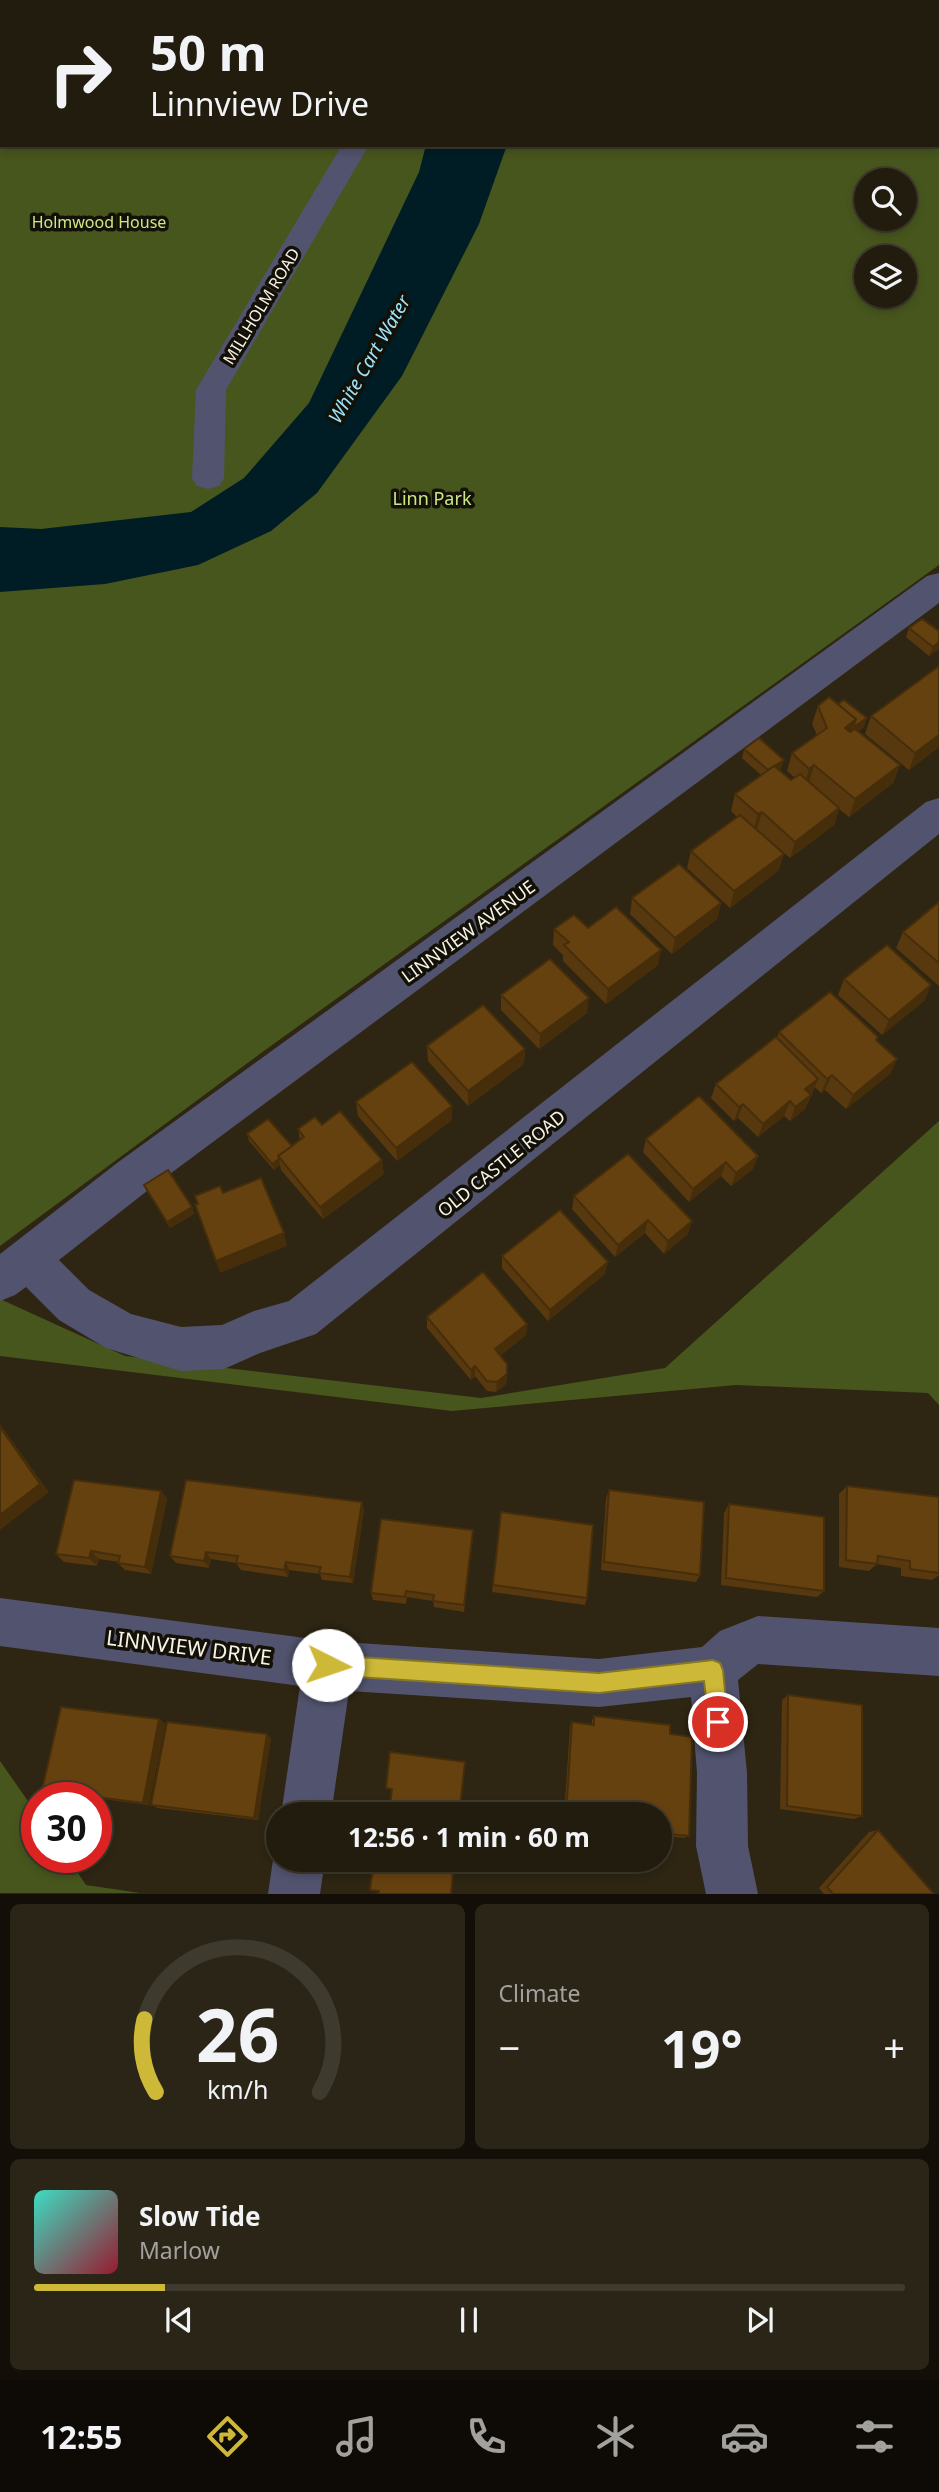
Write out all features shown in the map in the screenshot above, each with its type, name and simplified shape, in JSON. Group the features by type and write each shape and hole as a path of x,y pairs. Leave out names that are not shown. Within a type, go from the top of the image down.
{"street":[{"name":"MILLHOLM ROAD","path":"208,478 211,390 355,147"},
{"name":"LINNVIEW AVENUE","path":"14,1270 132,1177 939,585"},
{"name":"OLD CASTLE ROAD","path":"14,1270 122,1333 181,1349 224,1347 254,1333 301,1319 939,813"},
{"name":"LINNVIEW DRIVE","path":"0,1622 328,1665 599,1683 713,1670"},
{"path":"732,1894 723,1846 722,1773 713,1670 737,1648 758,1640 939,1652"},
{"path":"308,1802 328,1665"},
{"path":"294,1894 297,1872"}],"green space":[{"name":"Linn Park","path":"0,147 939,147 939,565 268,1048 0,1246"},
{"path":"939,1121 939,1405 928,1393 736,1385 452,1411 0,1356 0,1299 125,1356 481,1398 665,1368"},
{"path":"0,1761 21,1791 21,1873 78,1873 86,1885 140,1893 0,1893"}],"water":[{"name":"White Cart Water","path":"425,147 506,147 479,224 402,376 317,493 271,531 198,565 105,584 0,592 0,527 41,529 191,512 244,478 309,403 419,172"}],"building":[{"path":"922,619 939,631 939,642 933,647 909,628"},
{"path":"939,666 939,735 915,753 871,716"},
{"path":"829,697 856,719 845,728 850,732 855,729 900,765 855,799 814,765 809,769 792,753 827,728 818,706"},
{"path":"844,700 867,718 855,726 856,719 838,704"},
{"path":"759,738 784,760 768,770 744,749"},
{"path":"774,766 791,780 800,774 839,808 795,842 762,812 758,814 735,794"},
{"path":"740,815 784,854 734,891 691,851"},
{"path":"679,864 721,903 675,938 632,898"},
{"path":"939,902 939,963 903,932"},
{"path":"616,907 661,950 608,989 564,945 569,942 554,929 574,915 588,928"},
{"path":"887,945 931,985 889,1020 844,979"},
{"path":"550,959 589,998 540,1034 501,995"},
{"path":"830,992 878,1037 876,1040 897,1059 853,1095 832,1075 827,1079 779,1032"},
{"path":"483,1005 525,1049 468,1091 427,1046"},
{"path":"776,1037 818,1079 805,1089 811,1095 795,1107 790,1101 763,1124 743,1104 739,1107 716,1084"},
{"path":"412,1062 452,1106 396,1148 356,1102"},
{"path":"699,1096 758,1156 736,1173 726,1162 693,1189 646,1139"},
{"path":"340,1111 382,1160 320,1207 278,1156 304,1137 298,1129 315,1117 322,1125"},
{"path":"268,1119 292,1146 272,1164 247,1134"},
{"path":"628,1154 692,1221 668,1241 648,1220 618,1245 574,1196"},
{"path":"168,1170 192,1207 167,1222 144,1185"},
{"path":"261,1178 284,1233 216,1261 195,1204 198,1204 195,1196 220,1186 223,1193"},
{"path":"560,1210 608,1262 550,1310 502,1256"},
{"path":"483,1272 527,1324 495,1349 507,1364 507,1374 497,1382 487,1381 475,1366 471,1370 427,1317"},
{"path":"0,1427 40,1484 0,1515"},
{"path":"74,1480 161,1491 145,1567 118,1563 120,1556 91,1551 89,1558 56,1554"},
{"path":"186,1480 362,1502 350,1577 319,1573 321,1567 286,1562 284,1570 236,1563 238,1556 206,1552 204,1561 170,1556"},
{"path":"847,1486 939,1497 939,1573 910,1569 910,1561 878,1556 877,1564 846,1560"},
{"path":"609,1490 704,1502 700,1575 604,1562"},
{"path":"729,1504 824,1517 824,1591 726,1578"},
{"path":"501,1512 593,1525 587,1598 493,1585"},
{"path":"381,1519 473,1530 464,1605 433,1601 434,1595 406,1591 405,1597 371,1593"},
{"path":"788,1695 862,1705 862,1816 787,1806"},
{"path":"61,1707 159,1719 143,1803 112,1799 112,1782 44,1782"},
{"path":"594,1716 670,1725 670,1734 692,1737 689,1836 672,1834 672,1802 567,1802 572,1722 594,1725"},
{"path":"167,1722 267,1734 254,1818 151,1805"},
{"path":"390,1752 465,1762 460,1802 390,1802 392,1789 386,1788"},
{"path":"878,1830 934,1894 833,1894 827,1887"},
{"path":"372,1872 453,1872 451,1894 378,1894 379,1891 370,1890"}],"route":[{"path":"328,1665 599,1683 713,1670 718,1722"}],"park label":[{"name":"Holmwood House","path":"99,222"}]}
